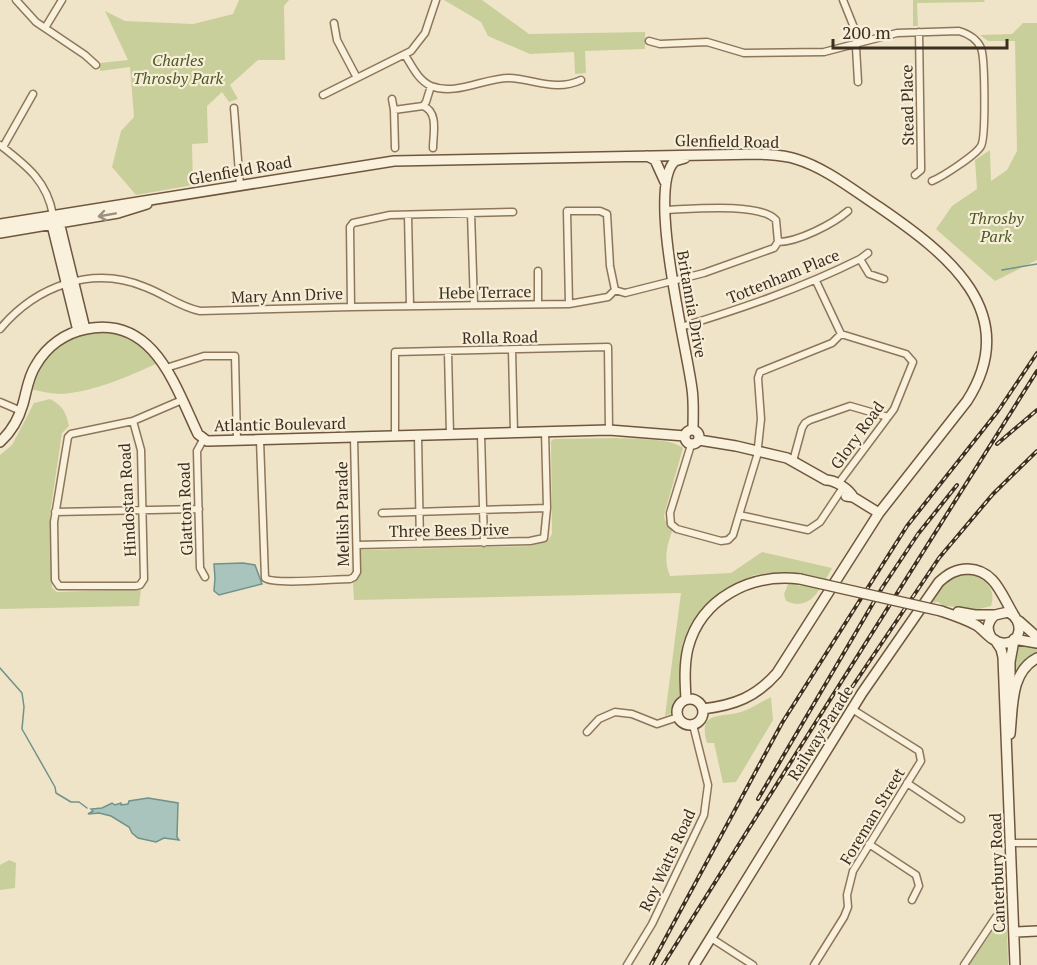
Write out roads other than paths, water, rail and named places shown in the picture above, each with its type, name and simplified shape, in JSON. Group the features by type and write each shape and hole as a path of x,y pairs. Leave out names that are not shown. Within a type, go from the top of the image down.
{"main road":[{"name":"Glenfield Road","path":"0,224 55,221 118,213 163,199 394,160 712,154 784,156 797,159 820,170 864,197 927,242 965,280 977,302 985,329 986,349 983,368 967,401 879,513 777,673 766,685 742,701 727,706 703,709"},
{"path":"665,182 671,164 675,161 712,154"},
{"name":"Britannia Drive","path":"645,155 655,160 665,182 667,246 692,390 693,430"},
{"name":"Glenfield Road","path":"0,233 55,221"},
{"path":"55,221 81,330"},
{"name":"Atlantic Boulevard","path":"0,442 12,428 21,411 29,378 40,359 57,341 81,330 110,327 134,336 148,345 166,368 203,440 237,441 609,430 685,436"},
{"path":"695,442 698,434 693,430 688,431 685,436 686,442 757,451 793,461 826,480 831,480 848,496 853,496 879,513"},
{"name":"Railway Parade","path":"694,965 852,709 929,596 946,576 963,569 977,570 989,576 1016,618"},
{"path":"686,699 697,701 703,709 701,719 693,724 683,723 678,717 678,707 686,699 685,668 688,646 696,628 709,609 728,593 753,582 777,577 800,579 942,611 975,615 1008,612 1037,637"},
{"path":"993,639 988,624 995,614 999,589"},
{"path":"942,611 973,624 993,639 1003,643 1014,639 1037,643"},
{"path":"1014,639 1019,631 1016,618"},
{"name":"Canterbury Road","path":"993,639 1001,649 1003,657 1015,965"},
{"name":"Canterbury Road","path":"1009,780 1010,662 1014,639"},
{"path":"1010,734 1018,678 1026,665 1037,658"},
{"path":"1014,932 1037,931"}],"street":[{"path":"16,0 36,22 85,54 96,65"},
{"path":"45,28 62,0"},
{"path":"323,95 405,55 425,33 436,0"},
{"path":"843,0 853,22 857,44 858,82"},
{"path":"334,23 337,40 357,78"},
{"path":"649,41 660,44 707,42 744,53 824,52 897,33 959,31 966,33 975,39 983,56 984,141 975,153 932,181"},
{"name":"Stead Place","path":"915,175 921,170 919,32"},
{"path":"405,55 418,76 431,86 453,88 508,78 543,84 570,85 581,80"},
{"path":"423,106 431,86"},
{"path":"33,94 2,146 43,185 51,201 55,221"},
{"path":"392,99 394,148"},
{"path":"394,110 423,106 430,110 434,118 434,148"},
{"path":"234,108 240,186"},
{"path":"569,304 567,211 600,211 607,214 609,266 615,290 626,293 754,256 774,248 778,242 776,220 769,215 742,208 666,210"},
{"path":"778,242 793,240 848,211"},
{"name":"Mary Ann Drive","path":"0,329 30,300 52,287 70,282 109,278 131,282 190,309 200,311 351,307 350,227 358,220 390,215 513,212"},
{"path":"471,213 474,305"},
{"path":"408,215 410,306"},
{"name":"Tottenham Place","path":"681,327 761,302 816,281 868,253"},
{"name":"Tottenham Place","path":"860,259 868,274 884,279"},
{"path":"538,271 538,304"},
{"path":"695,442 670,513 671,524 677,529 724,541 728,540 733,535 757,451 760,372 832,343 841,334 816,281"},
{"name":"Hebe Terrace","path":"351,307 569,304 608,297 615,290"},
{"name":"Glory Road","path":"739,515 808,530 820,522 839,488 888,417 914,362 910,357 841,334"},
{"name":"Rolla Road","path":"395,436 395,352 608,347 609,430"},
{"path":"512,350 514,433"},
{"path":"448,352 450,435"},
{"path":"166,368 204,356 235,356 237,441"},
{"path":"182,400 133,421 71,434 68,437 56,512 199,509"},
{"path":"0,402 21,411"},
{"path":"793,461 804,423 810,420 850,406 888,417"},
{"name":"Hindostan Road","path":"56,512 55,580 59,586 140,585 144,579 141,450 133,421"},
{"path":"382,513 547,508 545,431"},
{"path":"481,434 484,543"},
{"path":"418,436 420,544"},
{"name":"Mellish Parade","path":"260,440 265,578 271,582 350,579 357,572 354,437"},
{"name":"Glatton Road","path":"203,440 197,451 200,568 205,577"},
{"name":"Three Bees Drive","path":"357,545 530,541 545,536 547,508"},
{"name":"Foreman Street","path":"814,965 844,917 848,907 847,895 853,871 921,761 919,751 852,709"},
{"path":"587,732 599,719 615,712 632,714 657,724 678,717"},
{"name":"Roy Watts Road","path":"627,965 657,916 704,815 708,785 693,724"},
{"path":"906,783 961,819"},
{"path":"1012,843 1037,843"},
{"path":"869,844 916,875 919,886 912,900"},
{"path":"964,965 996,917"},
{"path":"711,938 753,965"}],"water":[{"path":"214,564 255,565 262,584 219,595 214,591"},
{"path":"148,798 178,803 177,837 179,840 164,838 156,842 138,838 129,827 111,816 99,813 88,814 93,811 91,809 102,808 112,803 115,805 121,803 121,805 128,804 129,801"}],"waterway":[{"path":"1002,270 1037,264"},
{"path":"0,668 22,693 24,707 22,729 55,787 56,793 71,802 79,802 87,808"}],"railway":[{"path":"651,965 782,723 907,526 998,411 1037,353"},
{"path":"663,965 1037,371"},
{"path":"997,444 1037,410"},
{"path":"807,754 939,558 993,494 1037,451"},
{"path":"758,799 882,588 918,534 957,485"}],"park label":[{"name":"Charles Throsby Park","path":"178,69"},
{"name":"Throsby Park","path":"996,227"}]}
